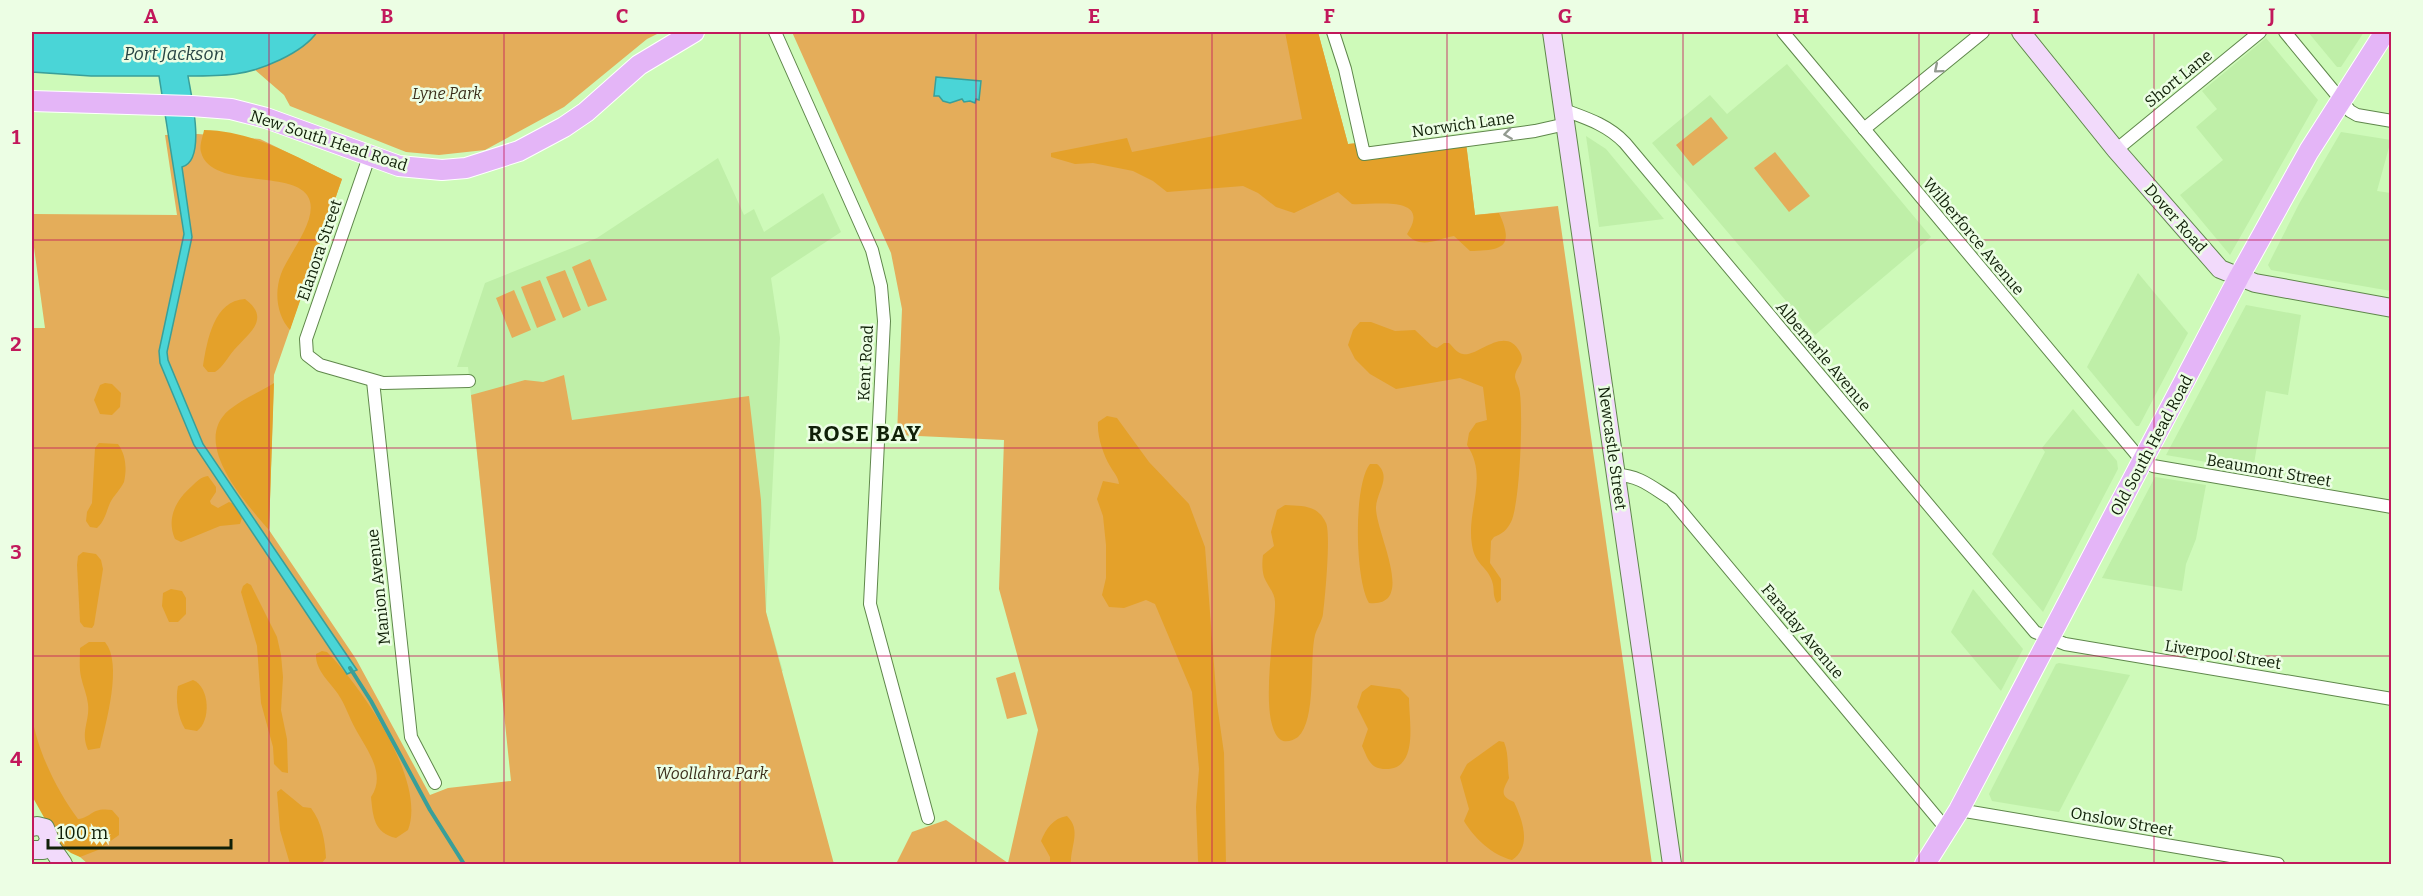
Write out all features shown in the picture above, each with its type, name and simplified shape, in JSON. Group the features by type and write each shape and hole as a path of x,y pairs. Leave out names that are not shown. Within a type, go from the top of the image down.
{"main road":[{"name":"New South Head Road","path":"32,101 192,106 231,110 266,118 369,157 409,168 442,170 466,168 511,154 564,127 586,112 639,64 694,32"},
{"name":"Old South Head Road","path":"1925,864 1948,831 2239,277 2309,151 2385,32"}],"street":[{"name":"Kent Road","path":"776,32 868,240 881,285 884,321 870,604 928,818"},
{"name":"Norwich Lane","path":"1333,32 1345,69 1364,154 1524,132 1565,117"},
{"name":"Newcastle Street","path":"1552,32 1672,864"},
{"name":"Wilberforce Avenue","path":"1783,32 2142,461"},
{"path":"1864,129 1983,32"},
{"name":"Dover Road","path":"2021,32 2116,150 2220,268 2255,283 2391,308"},
{"name":"Short Lane","path":"2116,150 2260,32"},
{"path":"2285,32 2350,111 2357,115 2391,121"},
{"name":"Albemarle Avenue","path":"1565,117 1602,125 1616,133 1625,142 2031,628 2049,638"},
{"name":"Elanora Street","path":"369,157 306,339 307,355 320,365 373,381"},
{"path":"373,381 392,384 469,381"},
{"name":"Manion Avenue","path":"373,381 411,737 435,783"},
{"name":"Beaumont Street","path":"2142,461 2156,467 2391,507"},
{"name":"Faraday Avenue","path":"1617,475 1628,475 1641,479 1671,500 1948,831"},
{"name":"Liverpool Street","path":"2049,638 2070,645 2391,699"},
{"name":"Onslow Street","path":"1959,810 2278,864"},
{"path":"32,826 41,826 48,832 49,844 63,864"},
{"path":"32,850 43,850 49,844"}],"shaded area":[{"path":"1285,32 1318,32 1348,144 1359,143 1360,159 1466,143 1475,215 1499,213 1506,234 1502,245 1490,250 1470,251 1454,236 1429,242 1417,241 1407,234 1413,221 1412,212 1406,207 1396,204 1352,204 1338,192 1294,213 1276,207 1258,193 1243,186 1167,192 1153,181 1133,171 1093,163 1075,164 1051,157 1051,153 1127,138 1132,152 1302,119"},
{"path":"2308,32 2364,32 2341,67 2337,67"},
{"path":"2266,38 2318,100 2230,255 2180,195 2223,160 2196,127 2217,109 2202,91"},
{"path":"1787,64 1931,237 1815,335 1652,143 1710,95 1727,114"},
{"path":"204,130 241,135 258,140 342,179 290,330 282,318 277,296 281,274 307,224 310,204 307,195 298,187 285,183 219,171 207,163 201,152"},
{"path":"2341,132 2391,140 2377,191 2391,193 2391,291 2271,270 2268,265 2299,204"},
{"path":"1586,136 1606,149 1664,219 1599,227"},
{"path":"718,158 744,215 754,209 764,232 823,193 841,232 771,278 780,338 766,612 783,671 504,708 468,367 457,367 485,283 597,238"},
{"path":"2138,273 2188,333 2139,426 2136,426 2087,367"},
{"path":"245,299 257,313 255,326 221,367 215,372 208,372 203,366 210,334 219,314 234,301"},
{"path":"2246,305 2301,315 2288,395 2266,391 2253,470 2166,455"},
{"path":"1360,322 1371,322 1395,331 1415,330 1432,346 1437,348 1444,343 1449,343 1463,354 1469,354 1499,341 1507,341 1514,344 1522,356 1515,377 1520,392 1521,421 1517,498 1511,522 1491,541 1490,563 1501,579 1501,600 1497,603 1490,576 1474,552 1471,532 1477,482 1473,457 1467,445 1469,433 1476,423 1487,420 1483,387 1460,378 1396,389 1370,374 1355,359 1348,345 1353,330"},
{"path":"274,383 269,530 236,489 226,472 218,455 216,439 219,424 229,410"},
{"path":"112,384 121,393 120,407 112,415 100,414 94,400 100,385"},
{"path":"2073,409 2117,461 2118,469 2043,612 1992,554 2045,452 2042,448"},
{"path":"1107,416 1117,418 1149,462 1189,504 1205,547 1217,704 1224,753 1226,864 1199,864 1198,861 1196,807 1199,769 1192,692 1155,604 1146,600 1124,608 1109,607 1102,595 1106,578 1106,545 1103,516 1097,499 1103,481 1119,484 1105,456 1098,433 1098,422"},
{"path":"99,443 118,444 124,457 125,472 123,485 97,528 90,527 86,521 87,512 92,503 95,448"},
{"path":"1370,464 1377,464 1384,479 1376,507 1377,519 1391,566 1392,581 1391,594 1383,601 1369,603 1361,575 1358,533 1361,491"},
{"path":"208,476 216,487 216,492 210,501 211,504 218,508 229,502 234,504 242,518 240,524 220,526 181,542 175,539 172,531 174,510 186,491 203,477"},
{"path":"2155,477 2206,485 2196,539 2186,564 2182,591 2102,578"},
{"path":"1285,505 1309,508 1319,513 1326,523 1328,540 1324,606 1313,646 1308,717 1298,737 1285,741 1281,740 1274,730 1270,715 1269,674 1275,599 1264,577 1262,563 1263,555 1274,546 1271,532 1277,510"},
{"path":"83,552 96,554 101,560 103,569 92,628 84,627 80,622 77,565 78,556"},
{"path":"247,583 251,585 277,637 281,655 283,677 281,710 287,739 288,773 282,772 274,764 273,747 261,703 257,646 241,592"},
{"path":"171,589 182,591 186,598 186,614 178,622 169,622 162,606 163,593"},
{"path":"1973,589 2023,649 2001,691 1951,632"},
{"path":"89,642 105,642 113,664 113,678 112,694 100,748 88,750 85,732 88,704 81,677 80,648"},
{"path":"322,651 327,652 357,687 373,710 400,761 408,786 411,810 408,830 396,838 383,832 376,823 371,797 377,779 376,770 340,698 318,665 316,654"},
{"path":"2056,664 2130,675 2059,812 1992,801 1989,794"},
{"path":"193,680 203,690 207,704 205,720 197,731 185,729 177,702 178,686"},
{"path":"1371,685 1400,689 1409,698 1408,753 1404,761 1396,767 1381,769 1376,767 1370,762 1362,746 1368,729 1357,707 1362,692"},
{"path":"32,716 38,742 49,770 78,819 105,809 112,810 119,818 119,835 98,850 80,857 59,844 32,796"},
{"path":"1499,741 1504,742 1507,755 1509,778 1504,795 1514,802 1524,833 1522,848 1512,860 1484,845 1464,821 1469,809 1460,777 1467,764"},
{"path":"281,789 303,807 311,808 315,814 325,845 326,858 321,864 290,864 280,830 277,792"},
{"path":"1067,816 1075,833 1071,864 1050,864 1050,857 1041,841 1051,825"}],"green space":[{"name":"Lyne Park","path":"317,32 661,32 647,39 564,107 485,150 439,155 406,152 290,106 284,95 254,69 300,49"},
{"path":"792,32 1318,32 1348,144 1359,143 1360,159 1466,143 1475,215 1558,206 1652,864 896,864 912,832 946,820 1008,863 1038,730 999,589 1004,440 897,435 902,309 891,253"},
{"path":"1711,117 1728,138 1693,166 1676,145"},
{"name":"Woollahra Park","path":"198,134 260,139 342,179 274,375 269,530 356,659 430,795 448,788 511,781 471,395 525,380 543,382 564,375 572,420 749,396 761,500 766,612 834,864 88,864 80,857 32,786 32,328 45,328 32,233 32,214 177,215 165,135"},
{"path":"1775,152 1810,196 1789,212 1754,168"},
{"path":"590,259 607,300 588,307 572,267"},
{"path":"565,270 581,310 563,318 546,277"},
{"path":"540,280 556,320 537,328 521,287"},
{"path":"514,290 531,330 512,338 496,298"},
{"path":"1015,672 1027,714 1007,719 996,678"}],"water":[{"name":"Port Jackson","path":"32,32 317,32 302,47 268,65 229,75 188,76 196,141 190,162 182,167 192,237 167,352 168,360 203,444 357,670 347,674 194,445 160,363 159,351 184,234 159,76 91,76 32,72"},
{"path":"936,77 981,81 979,100 976,99 975,103 964,102 962,99 950,103 943,101 939,96 934,96"}],"waterway":[{"path":"350,668 371,701 430,810 464,864"}],"district":[{"name":"ROSE BAY","path":"865,433"}]}
